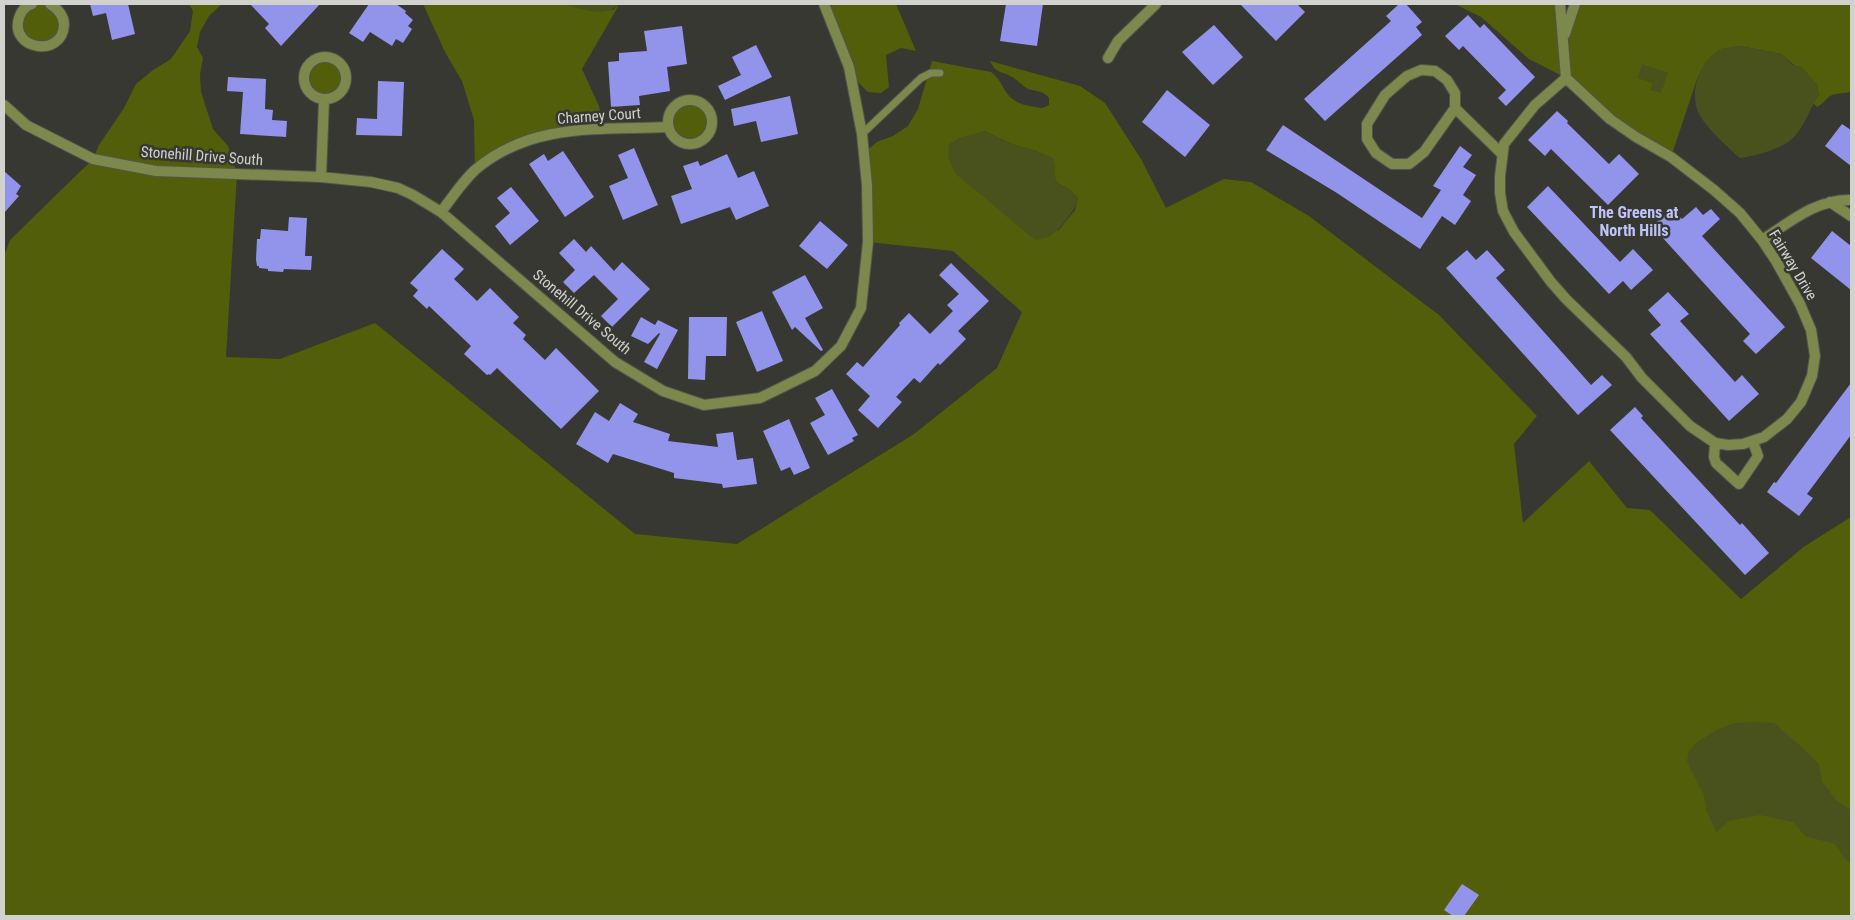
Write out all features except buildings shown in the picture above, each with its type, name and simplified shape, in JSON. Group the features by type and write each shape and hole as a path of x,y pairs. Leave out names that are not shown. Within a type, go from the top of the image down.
{"street":[{"path":"32,4 23,10 18,30 26,42 32,46 47,47 54,44 63,31 64,23 62,15 57,8 50,4"},
{"name":"Stonehill Drive South","path":"4,105 26,125 93,159 156,171 371,182 398,188 413,194 441,212 615,362 663,391 704,405 760,398 814,371 841,346 861,308 868,242 867,185 862,134 849,67 824,4"},
{"path":"1108,58 1118,41 1156,4"},
{"path":"1560,4 1566,78 1534,105 1504,144 1500,193 1503,211 1514,232 1551,282 1626,357 1642,378 1690,426 1715,443 1714,456 1716,463 1739,484 1758,456 1753,442"},
{"path":"1564,37 1575,4"},
{"path":"326,56 338,62 346,73 346,79 341,92 330,99 324,100 316,98 305,88 303,73 311,61 318,57 326,56"},
{"path":"1455,108 1424,152 1409,164 1392,164 1376,153 1367,139 1367,124 1385,95 1407,76 1421,70 1435,71 1447,80 1454,93 1455,108 1502,154"},
{"name":"Fairway Drive","path":"1566,78 1610,118 1636,137 1670,157 1714,190 1740,213 1776,261 1800,304 1811,330 1814,356 1812,376 1801,402 1787,419 1764,437 1753,442 1728,445 1715,443"},
{"path":"321,178 324,100"},
{"path":"685,101 699,102 709,111 712,118 709,133 705,139 698,143 683,143 671,134 668,127 669,114 679,103 685,101"},
{"name":"Charney Court","path":"441,212 474,171 514,145 542,136 582,129 668,127"},
{"path":"1762,240 1802,214 1820,205 1851,200"},
{"path":"1830,202 1851,216"}],"lane":[{"path":"862,134 921,78 931,73 940,73"}],"shaded area":[{"path":"32,4 51,4 62,15 54,44 26,42 20,16"},
{"path":"189,4 222,4 209,16 200,32 197,47 203,58 200,74 201,92 213,129 228,146 237,174 226,357 280,359 375,323 635,534 737,544 914,434 997,368 1022,312 953,251 868,242 865,152 877,142 893,136 908,126 918,109 932,61 991,72 1013,100 1042,108 1049,105 1047,95 1028,89 1014,78 997,70 990,61 1080,86 1105,103 1141,159 1166,208 1224,179 1251,182 1309,216 1439,315 1537,416 1514,444 1523,523 1589,461 1627,508 1650,510 1741,599 1805,546 1851,517 1851,916 4,916 4,256 10,240 93,159 99,145 124,108 136,84 153,70 171,59 190,31 193,11","holes":["984,131 1014,145 1037,151 1055,167 1053,173 1057,183 1069,189 1078,198 1075,210 1058,231"]},
{"path":"423,4 566,4 578,8 613,10 619,5 582,69 599,106 604,129 542,136 475,171 474,120 462,81 445,52"},
{"path":"566,4 619,4 608,11 594,12"},
{"path":"824,4 896,4 916,51 901,48 886,55 889,87 881,93 868,92 855,79"},
{"path":"1455,4 1560,4 1563,36 1575,4 1851,4 1851,92 1830,96 1817,107 1813,103 1819,95 1817,85 1801,67 1795,66 1781,54 1740,46 1722,49 1698,76 1671,157 1636,137 1566,78 1529,59 1481,17"},
{"path":"1740,46 1781,54 1794,66 1801,67 1817,85 1819,95 1802,127 1790,140 1770,151 1740,158 1722,142 1704,121 1697,109 1695,92 1699,75 1708,60 1721,49"},
{"path":"329,57 337,60 343,66 346,78 343,90 337,96 321,99 313,96 307,90 304,74 307,66 313,60"},
{"path":"1642,64 1668,73 1661,93 1650,90 1653,83 1637,78"},
{"path":"686,100 694,100 706,106 712,122 706,138 694,144 686,144 674,138 668,126 668,118 674,106"},
{"path":"984,131 1014,145 1037,151 1053,158 1057,183 1069,189 1078,198 1075,207 1067,218 1048,237 1035,240 956,174 948,157 949,144 959,138"},
{"path":"1734,723 1774,723 1804,749 1819,764 1822,781 1836,800 1851,810 1851,864 1844,858 1835,844 1805,836 1793,822 1760,815 1729,821 1716,832 1706,809 1704,796 1687,761 1689,751 1697,742 1717,730"}],"district":[{"name":"The Greens at North Hills","path":"1634,221"}]}
